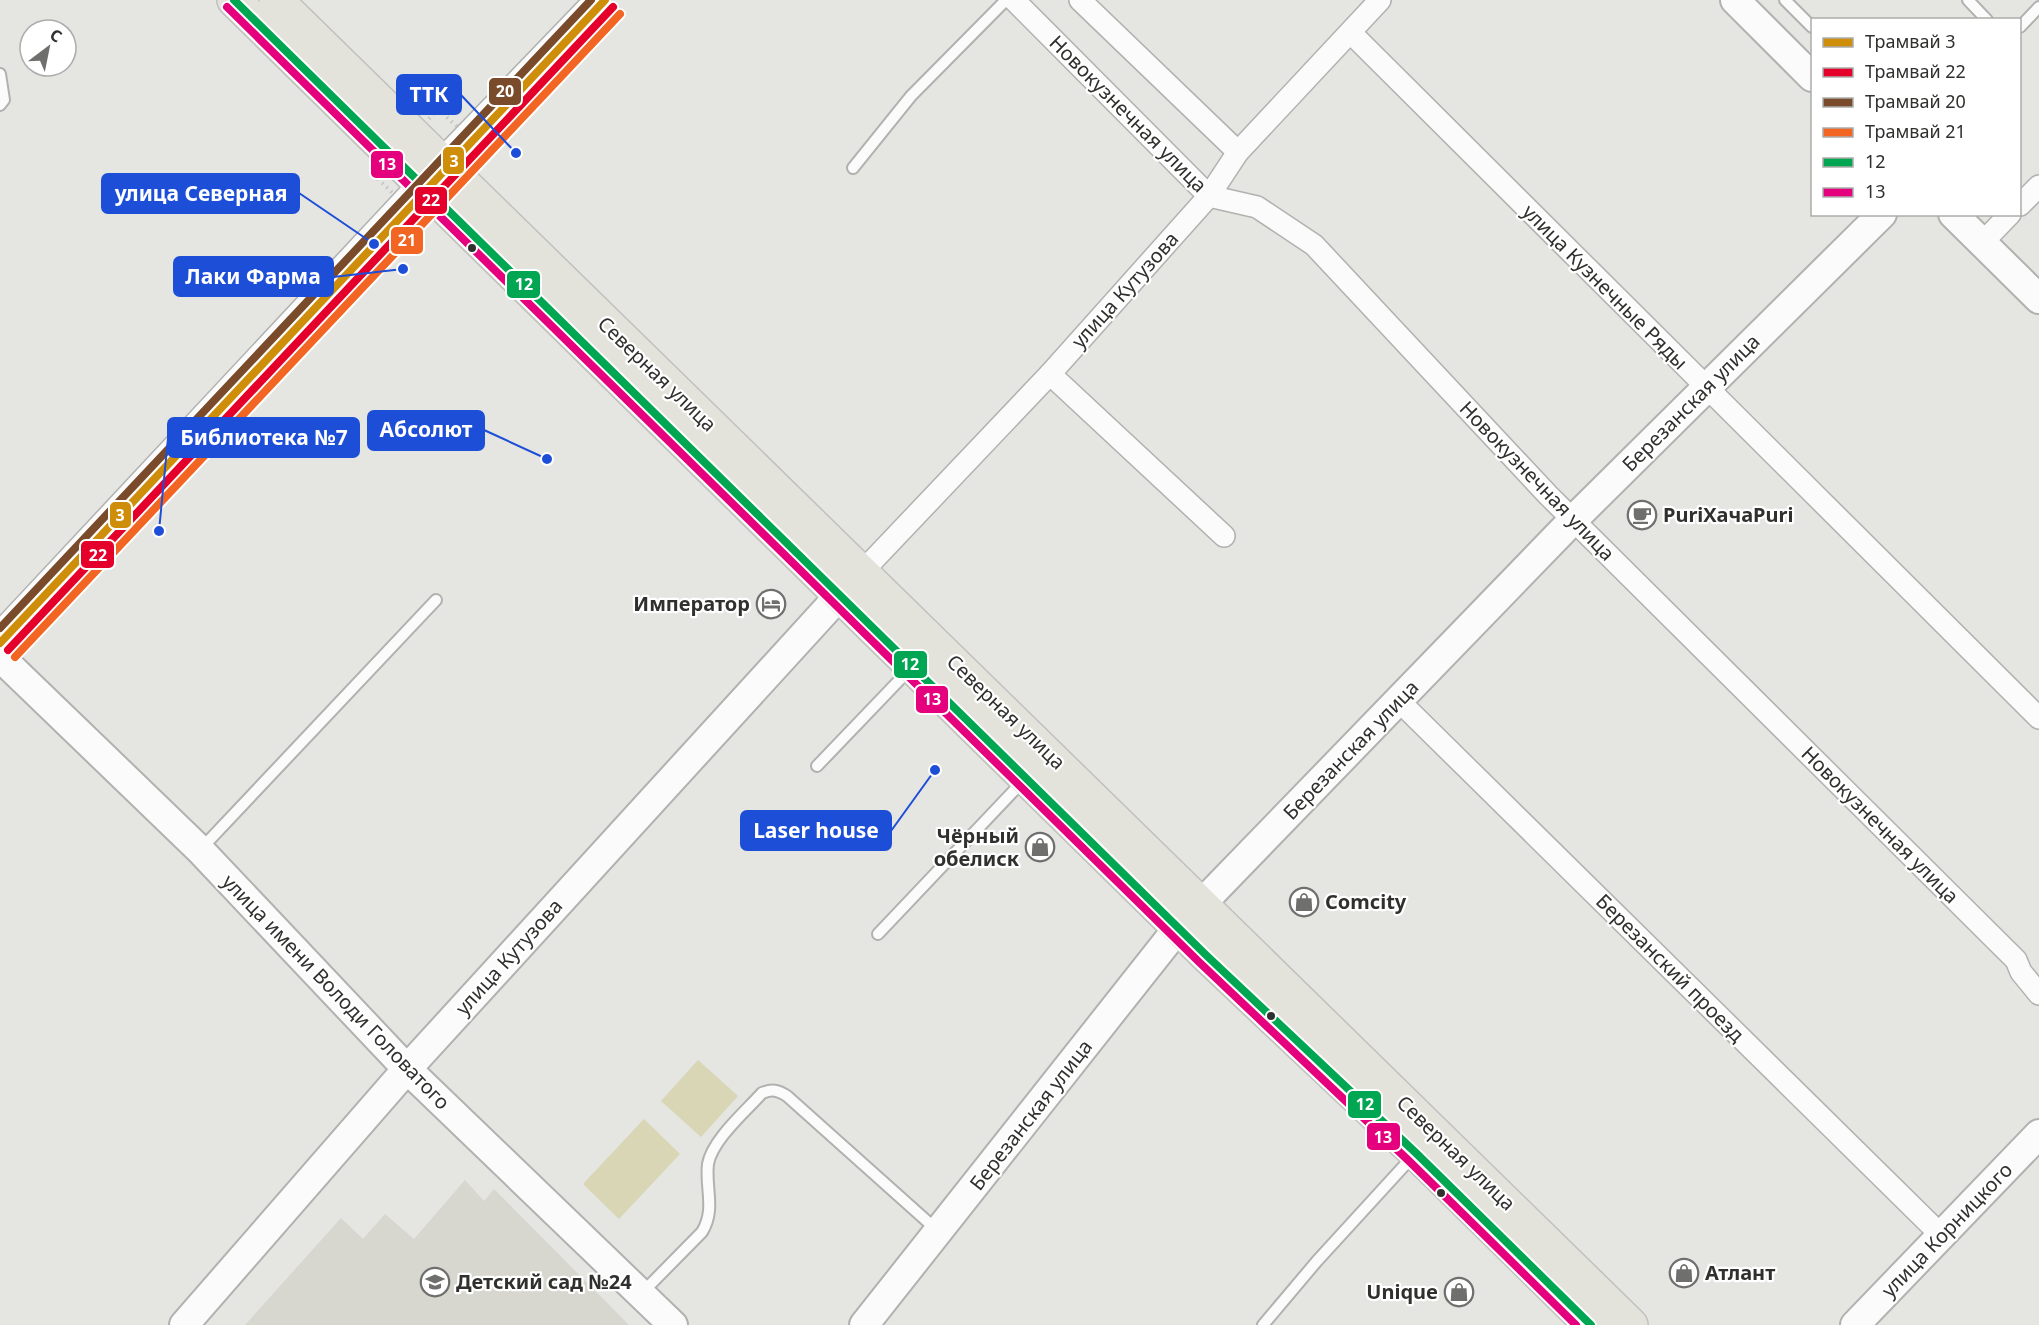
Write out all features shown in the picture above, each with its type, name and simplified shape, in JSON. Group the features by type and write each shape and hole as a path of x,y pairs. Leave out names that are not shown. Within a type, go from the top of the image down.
{"main road":[{"name":"Северная улица","path":"234,0 430,172 850,584 1202,903 1632,1325"},
{"name":"Северная улица","path":"276,0 430,172"},
{"name":"Северная улица","path":"850,584 913,667 1178,928 1416,1153 1591,1325"}],"street":[{"name":"Новокузнечная улица","path":"1014,0 1209,196 1257,207 1314,245 1548,495 2016,960 2021,972 2039,994"},
{"path":"1080,0 1238,152"},
{"name":"улица Кутузова","path":"184,1325 407,1069 850,584 1050,374 1209,196 1238,152 1380,0"},
{"path":"1734,0 1811,76"},
{"path":"0,632 590,2"},
{"name":"улица Кузнечные Ряды","path":"1351,33 2039,718"},
{"path":"2021,203 2039,186"},
{"name":"Березанская улица","path":"864,1325 1178,928 1574,520 1880,216"},
{"path":"1955,216 2039,299"},
{"path":"1982,243 2008,216"},
{"path":"1050,374 1224,536"},
{"name":"улица имени Володи Головатого","path":"0,657 200,850 407,1069 673,1325"},
{"name":"Березанский проезд","path":"1399,701 1941,1236"},
{"name":"улица Корницкого","path":"1855,1325 2039,1134"}],"lane":[{"path":"853,168 911,96 1006,0"},
{"path":"1785,0 1811,26"},
{"path":"1968,0 1986,18"},
{"path":"2021,25 2039,7"},
{"path":"0,74 4,100 0,105"},
{"path":"200,850 436,600"},
{"path":"817,766 913,667"},
{"path":"878,934 1026,778"},
{"path":"641,1295 702,1232 710,1215 708,1164 712,1153 762,1093 767,1091 780,1091 787,1096 939,1232"},
{"path":"1263,1325 1317,1261 1416,1153"}],"shaded area":[{"path":"698,1060 738,1096 701,1137 661,1101"},
{"path":"644,1119 680,1154 619,1219 583,1184"},
{"name":"Детский сад №24","path":"465,1180 484,1201 494,1189 629,1325 245,1325 341,1218 363,1239 385,1214 414,1239"}],"tram line":[{"name":"20","path":"0,628 591,0"},
{"name":"3","path":"0,643 605,0"},
{"name":"22","path":"8,650 613,7"},
{"name":"21","path":"15,657 620,14"}],"transit line":[{"name":"12","path":"234,0 1206,955 1416,1153 1591,1325"},
{"name":"13","path":"227,7 1199,962 1409,1161 1576,1325"}],"place":[{"name":"ТТК","path":"516,153"},
{"name":"улица Северная","path":"374,244"},
{"name":"Лаки Фарма","path":"403,269"},
{"name":"Абсолют","path":"547,459"},
{"name":"PuriХачаPuri","path":"1642,515"},
{"name":"Библиотека №7","path":"159,531"},
{"name":"Император","path":"771,604"},
{"name":"Laser house","path":"935,770"},
{"name":"Чёрный обелиск","path":"1040,847"},
{"name":"Comcity","path":"1304,902"},
{"name":"Атлант","path":"1684,1273"},
{"name":"Детский сад №24","path":"435,1282"},
{"name":"Unique","path":"1459,1292"}]}
